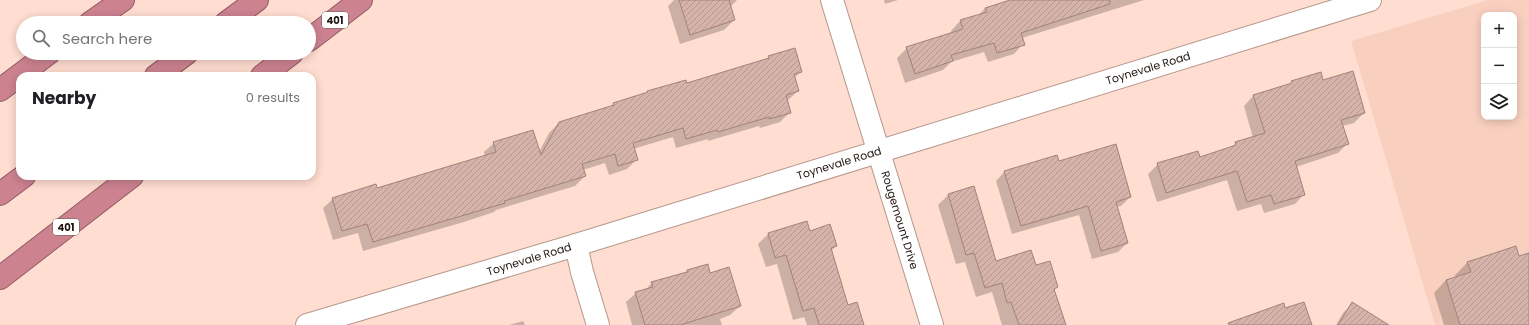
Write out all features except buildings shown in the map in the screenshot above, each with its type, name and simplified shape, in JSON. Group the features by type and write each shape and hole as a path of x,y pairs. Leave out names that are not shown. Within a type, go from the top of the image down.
{"highway":[{"path":"100,16 123,0"},
{"path":"235,16 257,0"},
{"name":"401","path":"316,35 360,0"},
{"path":"24,72 40,60"},
{"path":"161,72 178,60"},
{"path":"267,72 283,60"},
{"path":"0,90 16,78"},
{"path":"0,194 19,180"},
{"name":"401","path":"0,278 127,180"}],"street":[{"name":"Rougemount Drive","path":"832,0 932,325"},
{"name":"Toynevale Road","path":"307,325 576,245 1370,0"},
{"path":"576,245 598,325"}],"shaded area":[{"path":"1488,0 1529,0 1529,325 1435,325 1351,41"}]}
